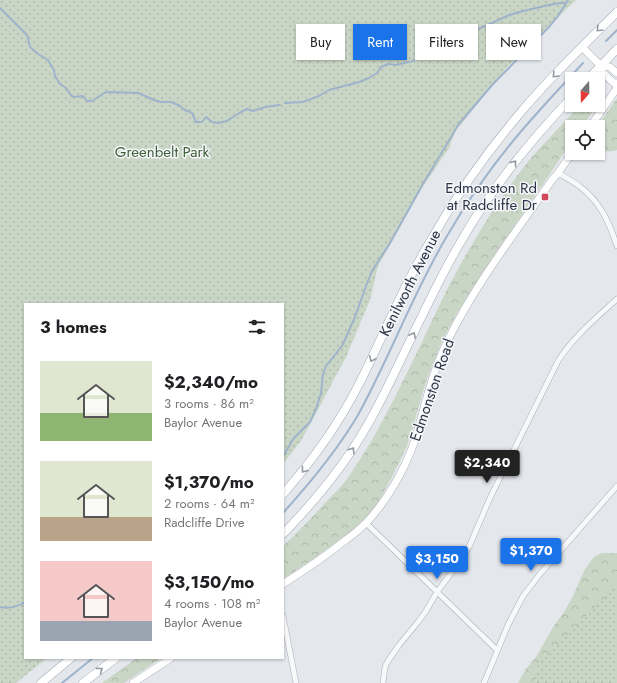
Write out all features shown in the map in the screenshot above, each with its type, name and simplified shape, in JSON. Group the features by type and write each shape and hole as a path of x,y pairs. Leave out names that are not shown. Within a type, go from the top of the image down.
{"main road":[{"name":"Kenilworth Avenue","path":"284,493 325,442 349,403 420,260 463,188 522,110 617,12"},
{"path":"595,72 617,49"},
{"name":"Kenilworth Avenue","path":"284,533 310,506 337,472 368,425 444,271 492,194 540,131 565,104"},
{"path":"41,683 70,659"},
{"path":"83,683 115,659"}],"street":[{"path":"582,47 601,66 602,72 615,84 617,83"},
{"path":"601,66 610,67 617,73"},
{"path":"595,120 617,88"},
{"name":"Edmonston Road","path":"284,583 332,551 366,523 382,504 406,463 438,363 457,322 491,267 567,160"},
{"path":"558,173 578,185 593,198 605,216 617,246"},
{"path":"383,683 385,668 388,661 399,644 426,611 437,592 469,547 490,498 564,351 581,332 617,299"},
{"path":"484,683 508,625 526,592 617,486"},
{"path":"366,523 497,650"},
{"path":"284,621 296,683"},
{"path":"133,683 169,659"}],"green space":[{"name":"Greenbelt Park","path":"0,0 576,0 541,34 541,24 486,24 486,60 514,60 455,132 449,148 422,188 378,266 370,300 346,357 301,441 284,463 284,303 24,303 24,659 46,659 16,683 0,683"},
{"path":"617,99 617,150 605,151 605,120 602,120"},
{"path":"573,112 592,112 587,120 566,120"},
{"path":"565,121 565,151 479,278 457,313 442,341 427,379 407,446 379,501 367,517 354,529 284,578 284,545 340,487 360,460 380,426 450,284 482,227 508,188 540,148"},
{"path":"602,553 617,553 617,683 518,683 564,612 585,569 594,557"},
{"path":"617,585 617,683 536,683 538,665 541,661"},
{"path":"136,659 160,659 124,683 102,683"}],"waterway":[{"path":"284,454 294,438 310,422 321,393 323,374 326,366 342,346 355,317 372,271 390,243 458,125 493,84 550,26 568,0"},
{"path":"285,103 303,102 319,96 329,90 359,82 369,78 377,73 381,67 388,64 396,65 413,61 424,50 427,43 433,37 468,34 519,12 549,5 566,3"},
{"path":"0,8 27,35 30,47 48,60 60,84 66,88 73,97 83,96 87,101 92,101 106,92 138,93 154,100 171,102 180,106 192,113 196,122 202,122 206,117 212,122 218,123 227,121 247,109 253,111 265,107 280,105"},
{"path":"606,41 617,30"},
{"path":"284,512 323,466 358,415 381,371 423,280 472,196 518,135 583,63"},
{"path":"0,607 13,607 24,602"},
{"path":"62,683 92,659"}],"place":[{"name":"Edmonston Rd at Radcliffe Dr","path":"545,197"}]}
